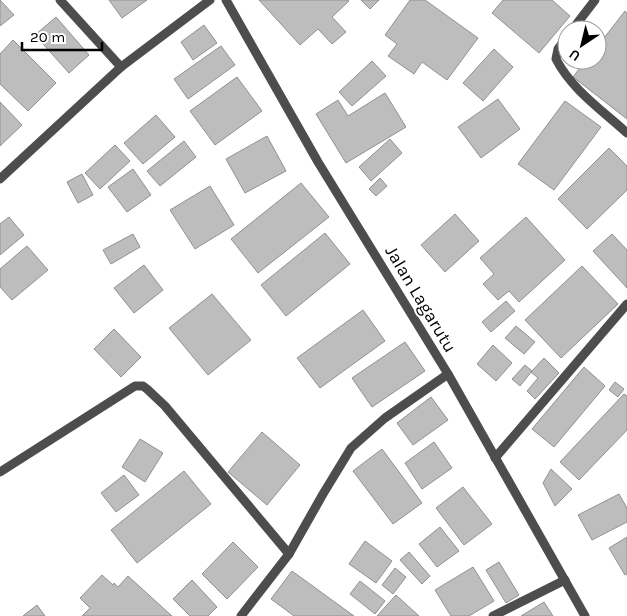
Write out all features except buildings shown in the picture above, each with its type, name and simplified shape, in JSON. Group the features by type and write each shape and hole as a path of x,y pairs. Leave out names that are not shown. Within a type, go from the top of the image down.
{"street":[{"path":"60,0 121,67"},
{"path":"0,179 121,67 210,0"},
{"name":"Jalan Lagarutu","path":"226,0 318,162 448,374 585,616"},
{"path":"580,20 595,0"},
{"path":"562,70 576,88 627,132"},
{"path":"495,458 627,304"},
{"path":"241,616 288,554 351,448 386,418 448,374"},
{"path":"0,472 135,386 143,386 164,406 288,554"},
{"path":"493,616 565,580"}]}
